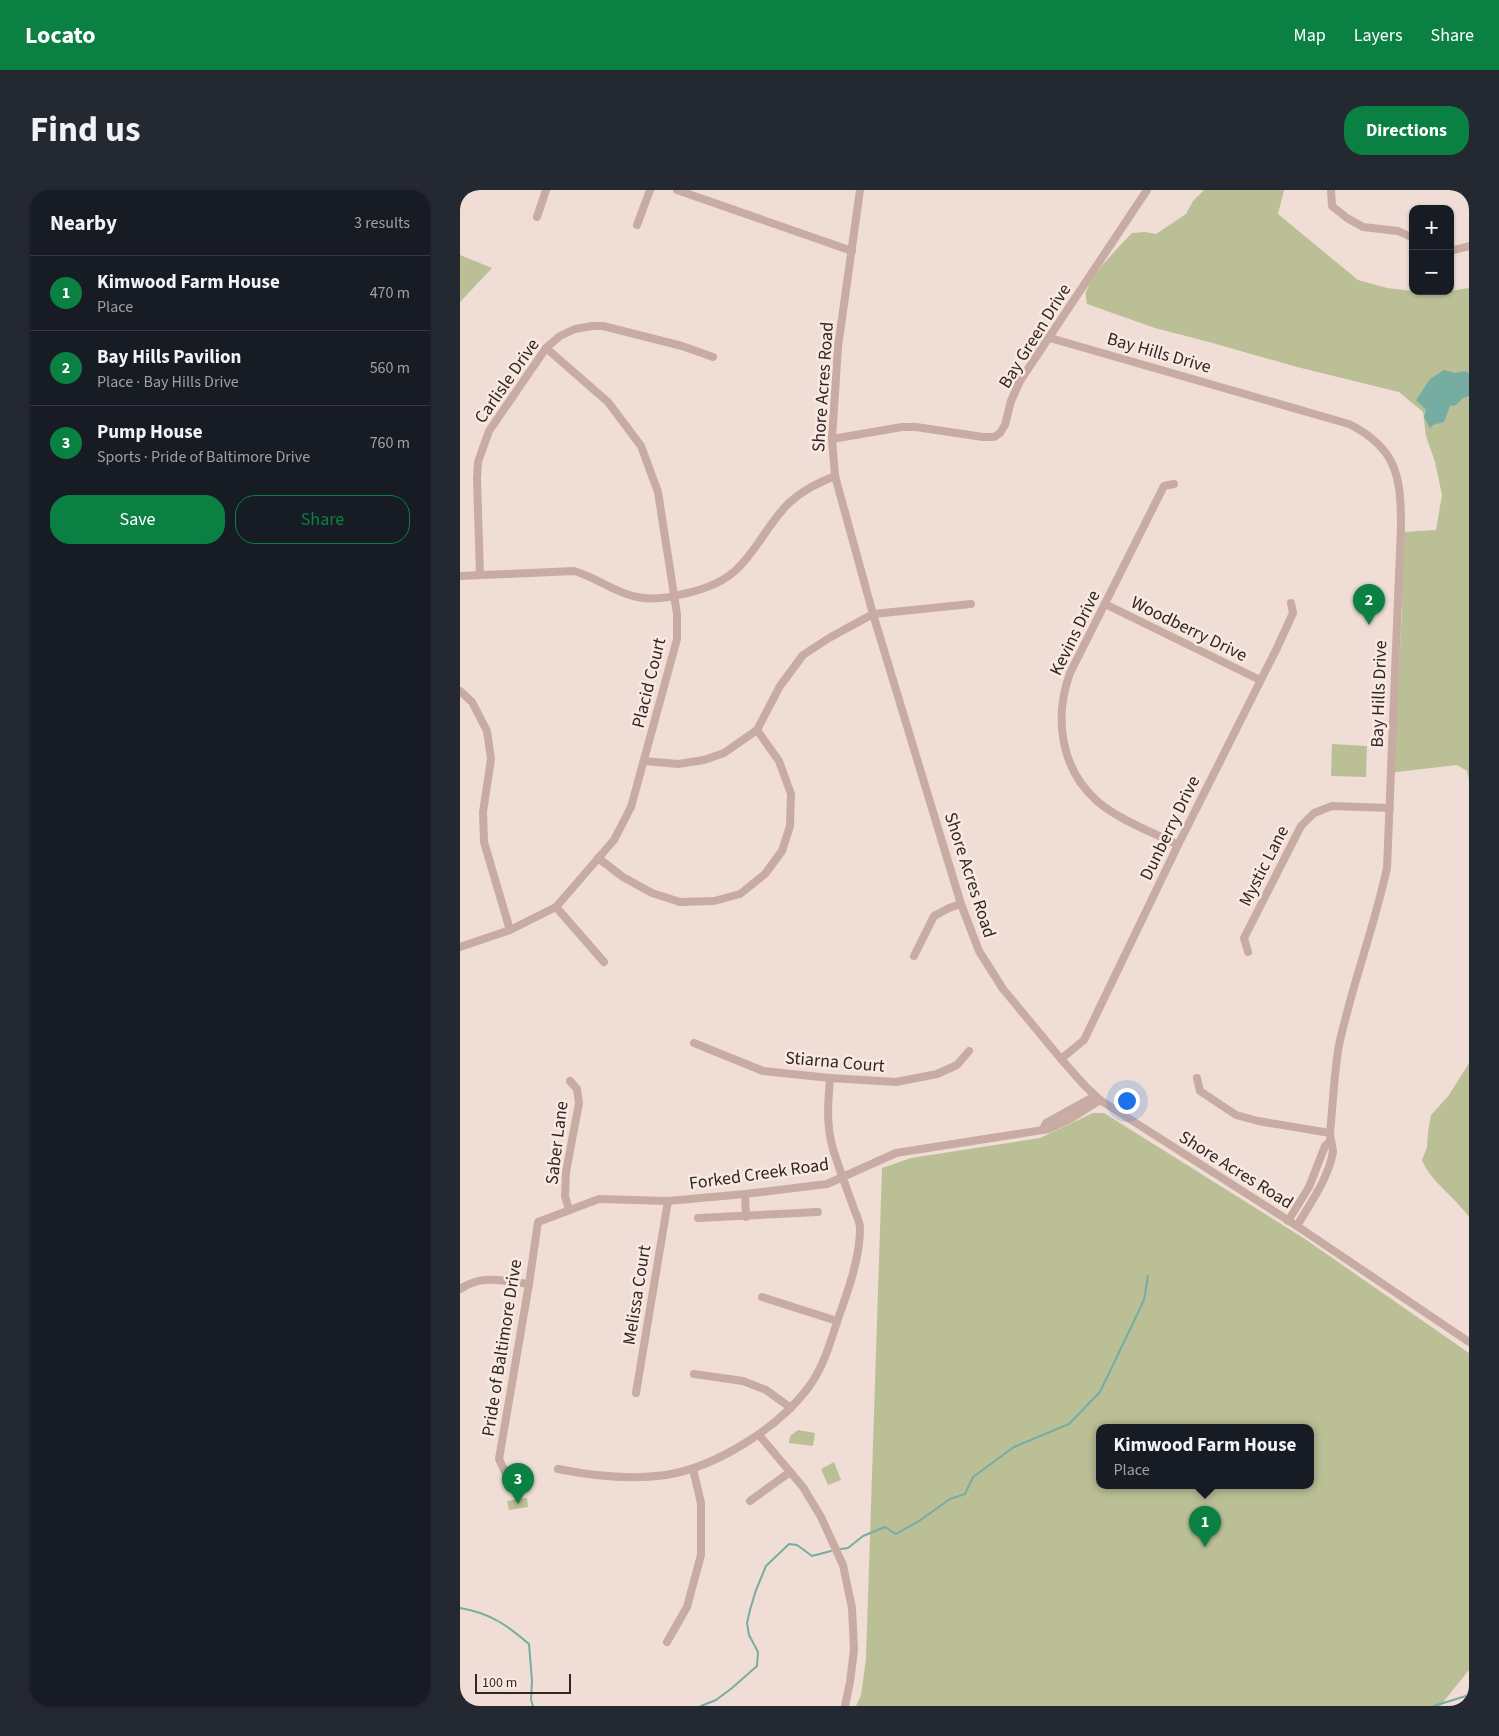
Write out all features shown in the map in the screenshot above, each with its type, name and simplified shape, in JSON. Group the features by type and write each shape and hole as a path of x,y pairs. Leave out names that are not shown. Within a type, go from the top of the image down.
{"street":[{"path":"536,217 546,190"},
{"path":"637,225 650,190"},
{"path":"677,190 852,251"},
{"name":"Shore Acres Road","path":"860,190 838,347 832,439 835,476 873,614 961,904 979,951 1027,1019 1097,1098 1297,1226 1469,1342"},
{"name":"Bay Green Drive","path":"832,439 902,426 984,438 994,437 1000,433 1005,425 1011,401 1020,381 1147,190"},
{"path":"1331,190 1332,206 1347,218 1363,227 1398,231 1409,236"},
{"path":"1454,250 1469,246"},
{"name":"Carlisle Drive","path":"480,575 478,462 486,438 499,414 546,348 560,336 575,329 603,326 682,346 713,357"},
{"name":"Bay Hills Drive","path":"1050,338 1349,424 1362,430 1389,455 1399,480 1401,497 1387,868 1339,1048 1330,1137 1333,1149 1329,1166 1321,1186 1297,1226"},
{"name":"Placid Court","path":"460,947 510,930 556,907 614,840 631,807 677,639 677,614 658,492 640,446 608,402 546,348"},
{"path":"460,576 574,571 635,597 673,597 702,589 727,577 746,559 789,503 811,487 835,476"},
{"name":"Kevins Drive","path":"1174,484 1164,486 1070,673 1064,690 1061,720 1065,747 1071,765 1079,780 1098,802 1129,821 1178,845"},
{"name":"Dunberry Drive","path":"1061,1059 1084,1040 1293,613 1291,603"},
{"path":"644,761 678,764 704,760 724,753 756,730 780,686 803,655 829,638 873,614 971,604"},
{"name":"Woodberry Drive","path":"1105,604 1260,680"},
{"path":"460,691 472,702 487,731 492,759 483,812 484,842 510,930"},
{"path":"598,858 622,877 645,889 680,902 714,901 740,894 765,874 782,851 790,826 791,794 779,761 756,730"},
{"name":"Mystic Lane","path":"1248,952 1244,938 1301,826 1314,813 1332,806 1390,808"},
{"path":"914,956 934,916 948,908 961,904"},
{"path":"556,907 604,962"},
{"name":"Stiarna Court","path":"694,1043 763,1071 896,1082 937,1074 957,1065 969,1051"},
{"path":"558,1469 596,1475 642,1477 667,1475 692,1469 729,1452 759,1435 790,1408 809,1387 827,1353 853,1275 860,1226 829,1133 827,1113 830,1078"},
{"path":"1196,1078 1200,1090 1236,1115 1330,1137"},
{"name":"Saber Lane","path":"569,1210 565,1196 566,1172 579,1103 577,1089 570,1082"},
{"name":"Forked Creek Road","path":"538,1222 599,1198 668,1201 827,1184 896,1154 1049,1129 1070,1119 1097,1098"},
{"name":"Bay Hills Drive","path":"1288,1221 1309,1187 1330,1137"},
{"path":"745,1194 746,1217"},
{"name":"Melissa Court","path":"636,1393 668,1201"},
{"path":"698,1218 818,1212"},
{"name":"Pride of Baltimore Drive","path":"507,1476 499,1459 538,1222"},
{"path":"460,1288 469,1283 487,1278 529,1284"},
{"path":"762,1297 837,1321"},
{"path":"694,1374 743,1380 766,1390 790,1408"},
{"path":"759,1435 803,1487 822,1517 843,1565 852,1608 854,1650 845,1706"},
{"path":"667,1642 687,1607 701,1555 701,1503 692,1469"},
{"path":"750,1501 790,1472"}],"green space":[{"path":"1204,190 1284,190 1278,214 1358,280 1387,288 1409,291 1409,295 1454,295 1454,290 1469,288 1469,780 1467,771 1457,765 1388,773 1398,688 1402,609 1402,532 1436,530 1442,495 1435,462 1426,436 1423,412 1399,392 1297,367 1155,328 1087,304 1086,292 1094,277 1132,233 1145,232 1156,234 1186,214 1193,201"},
{"path":"460,255 492,268 460,302"},
{"path":"1332,744 1367,746 1366,777 1331,776"},
{"path":"1469,1063 1469,1217 1431,1175 1422,1160 1427,1147 1431,1115 1449,1095"},
{"path":"1093,1113 1104,1113 1305,1239 1469,1353 1469,1670 1440,1706 856,1706 861,1695 866,1659 882,1168 911,1158 1040,1138"},
{"path":"798,1430 815,1433 813,1446 789,1443 790,1436"},
{"path":"834,1462 841,1480 828,1485 821,1469"},
{"path":"527,1498 528,1507 509,1510 507,1501"}],"water":[{"path":"1444,370 1455,373 1465,371 1469,373 1469,396 1463,398 1456,405 1450,406 1444,422 1433,425 1430,428 1424,417 1426,410 1416,400 1430,379"}],"waterway":[{"path":"841,1549 848,1548 863,1536 885,1527 896,1534 919,1521 950,1499 965,1494 973,1477 1014,1447 1069,1424 1100,1392 1144,1300 1148,1276"},
{"path":"701,1706 716,1700 757,1666 758,1652 749,1635 747,1623 756,1590 766,1566 789,1544 797,1545 812,1556 831,1551"},
{"path":"460,1608 480,1613 498,1621 529,1644 532,1681 531,1700 533,1706"},
{"path":"1434,1706 1469,1695"}],"place":[{"name":"Bay Hills Pavilion","path":"1369,625"},
{"name":"Pump House","path":"518,1504"},
{"name":"Kimwood Farm House","path":"1205,1547"}]}
